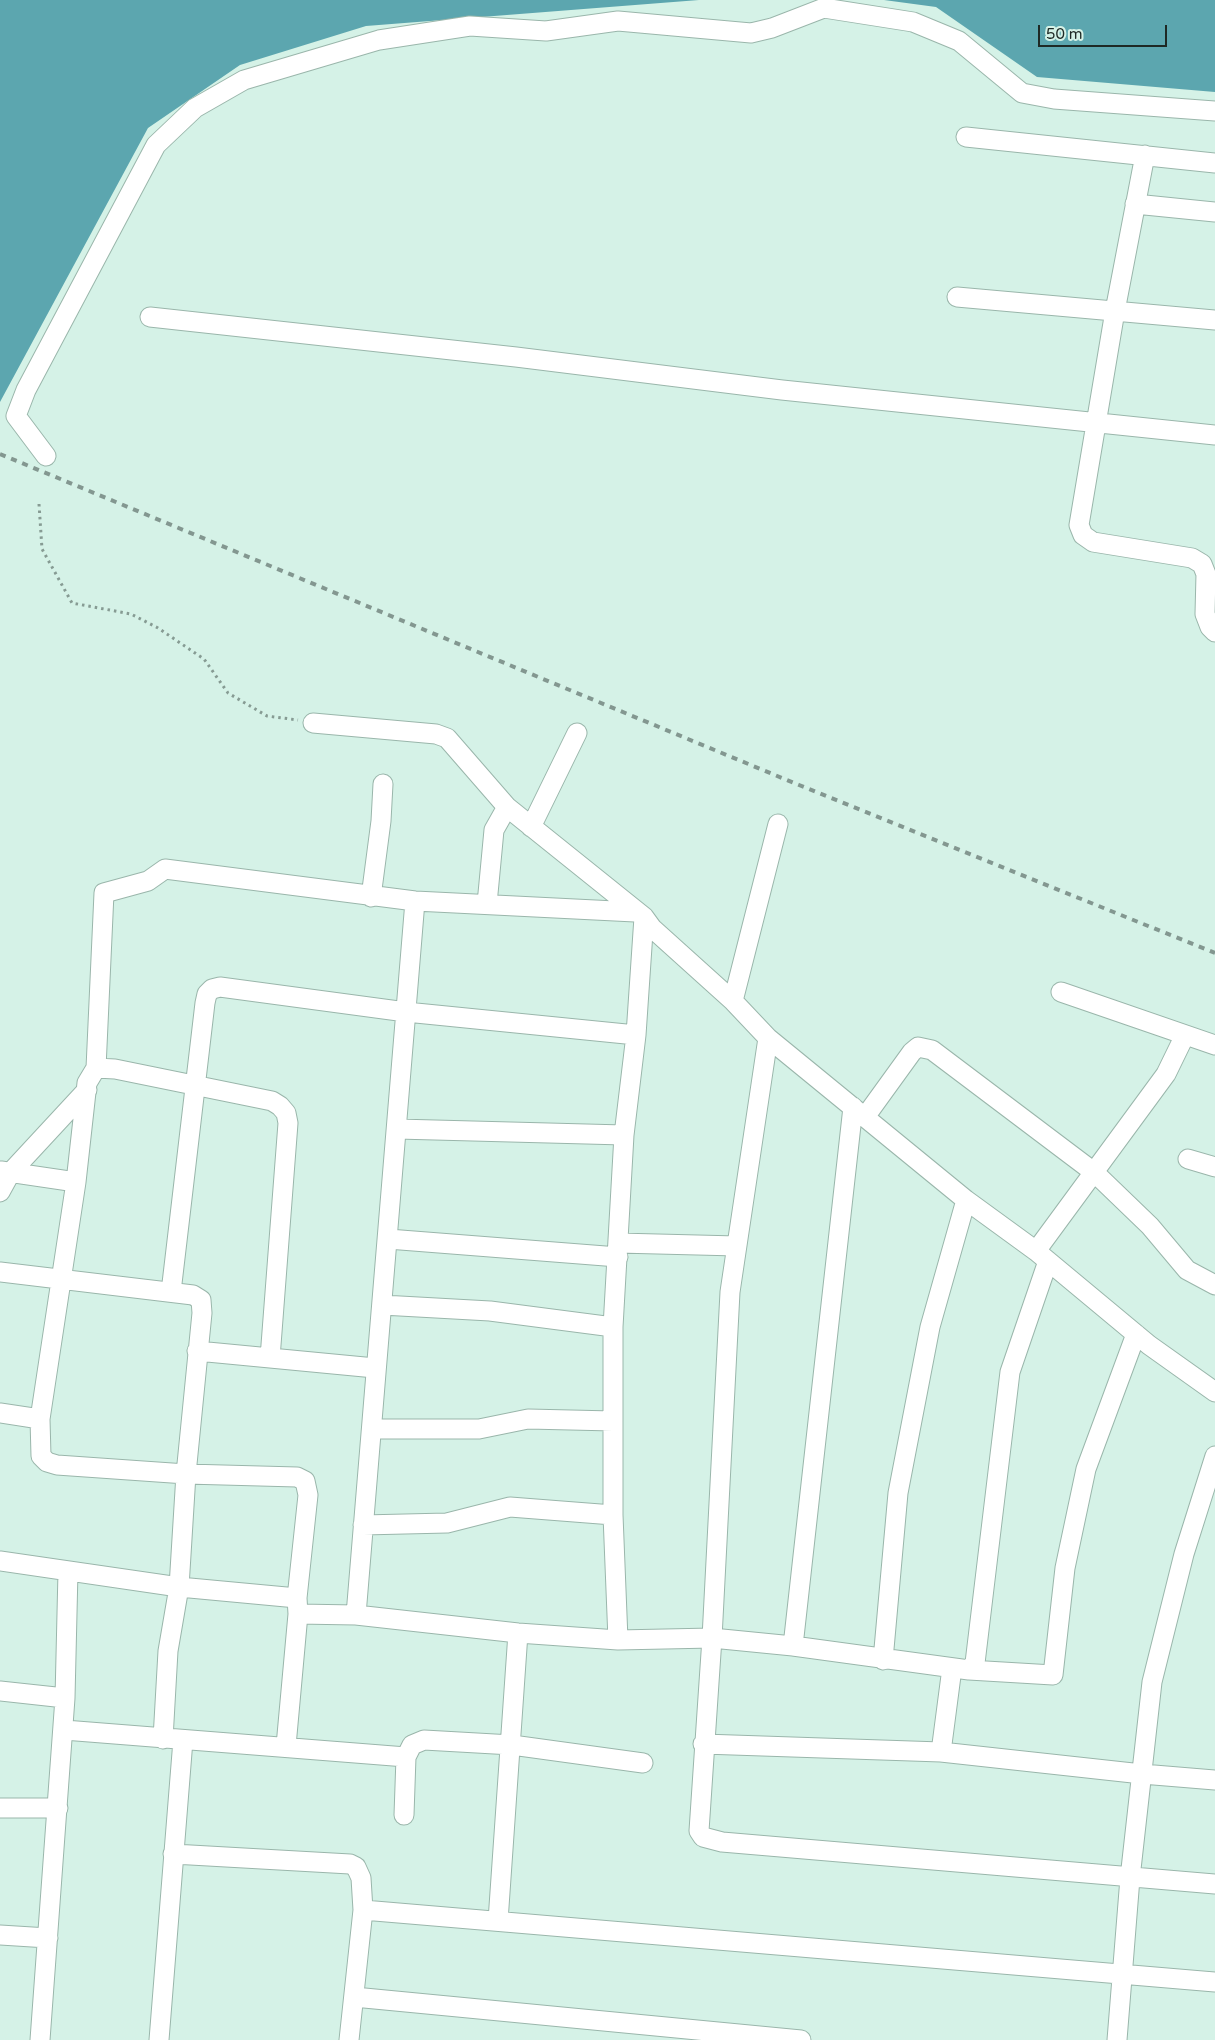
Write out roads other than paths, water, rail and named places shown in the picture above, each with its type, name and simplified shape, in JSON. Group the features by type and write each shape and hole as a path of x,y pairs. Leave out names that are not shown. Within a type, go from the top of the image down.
{"street":[{"path":"46,456 16,416 22,398 84,277 156,145 194,108 244,80 379,40 470,26 546,31 618,21 751,33 772,28 824,8 913,22 959,41 1022,93 1054,99 1215,111"},
{"path":"966,137 1215,163"},
{"path":"1144,155 1095,424 1079,525 1083,535 1093,542 1192,558 1202,564 1206,574 1205,614 1210,627 1215,632"},
{"path":"1135,204 1215,212"},
{"path":"956,297 1215,320"},
{"path":"150,318 1095,424 1215,435"},
{"path":"313,723 436,734 447,738 507,807 639,914 733,1001 768,1038 966,1200 1042,1256 1136,1334 1215,1392"},
{"path":"531,827 577,733"},
{"path":"371,897 381,821 383,784"},
{"path":"487,904 494,830 507,807"},
{"path":"733,1001 778,824"},
{"path":"286,1746 308,1495 305,1482 297,1477 186,1474 47,1462 41,1456 39,1446 40,1419 76,1182 87,1083 96,1068 104,893 148,881 165,869 415,902 487,904 639,914"},
{"path":"356,1615 415,902"},
{"path":"618,1640 613,1515 613,1327 624,1135 636,1035 639,914"},
{"path":"171,1292 205,1003 207,994 212,989 220,988 406,1012 636,1035"},
{"path":"1061,992 1215,1045"},
{"path":"960,1669 975,1663 1010,1372 1042,1256 1095,1173 1166,1074 1185,1035"},
{"path":"768,1038 730,1292 712,1638 703,1744 699,1830 704,1837 711,1840 1215,1884"},
{"path":"793,1646 859,1112 912,1052 918,1047 932,1050 1001,1100 1095,1173 1150,1226 1187,1270 1215,1285"},
{"path":"96,1068 115,1069 195,1087 272,1101 286,1113 288,1123 270,1358"},
{"path":"0,1192 6,1171 87,1090"},
{"path":"397,1129 624,1135"},
{"path":"1188,1159 1215,1167"},
{"path":"6,1171 76,1182"},
{"path":"883,1660 898,1493 930,1327 966,1200"},
{"path":"388,1239 618,1250 737,1246"},
{"path":"0,1272 193,1295 201,1300 202,1313 186,1474 178,1587 168,1651 163,1739"},
{"path":"382,1305 490,1311 613,1327"},
{"path":"0,1561 356,1615 518,1633 618,1640 712,1638 793,1646 883,1660 960,1669 1053,1674 1065,1568 1086,1469 1136,1334"},
{"path":"197,1351 376,1368"},
{"path":"0,1413 40,1419"},
{"path":"372,1429 479,1429 528,1419 613,1420"},
{"path":"1117,2040 1130,1878 1152,1682 1184,1554 1215,1456"},
{"path":"363,1525 447,1523 510,1506 613,1515"},
{"path":"40,2040 66,1698 68,1571"},
{"path":"498,1921 512,1745 518,1633"},
{"path":"941,1752 960,1669"},
{"path":"0,1691 66,1698"},
{"path":"64,1730 406,1756"},
{"path":"159,2040 183,1740"},
{"path":"404,1815 406,1756 412,1744 424,1740 512,1745 643,1763"},
{"path":"703,1744 941,1752 1215,1780"},
{"path":"0,1808 58,1808"},
{"path":"174,1854 350,1864 356,1867 362,1878 363,1910 349,2040"},
{"path":"363,1910 1215,1982"},
{"path":"0,1935 48,1938"},
{"path":"354,1997 801,2040"}],"water":[{"path":"0,0 699,0 366,26 240,65 148,128 0,402"},
{"path":"884,0 1215,0 1215,92 1037,77 936,7"}],"railway":[{"path":"0,454 799,785 1215,953"}]}
